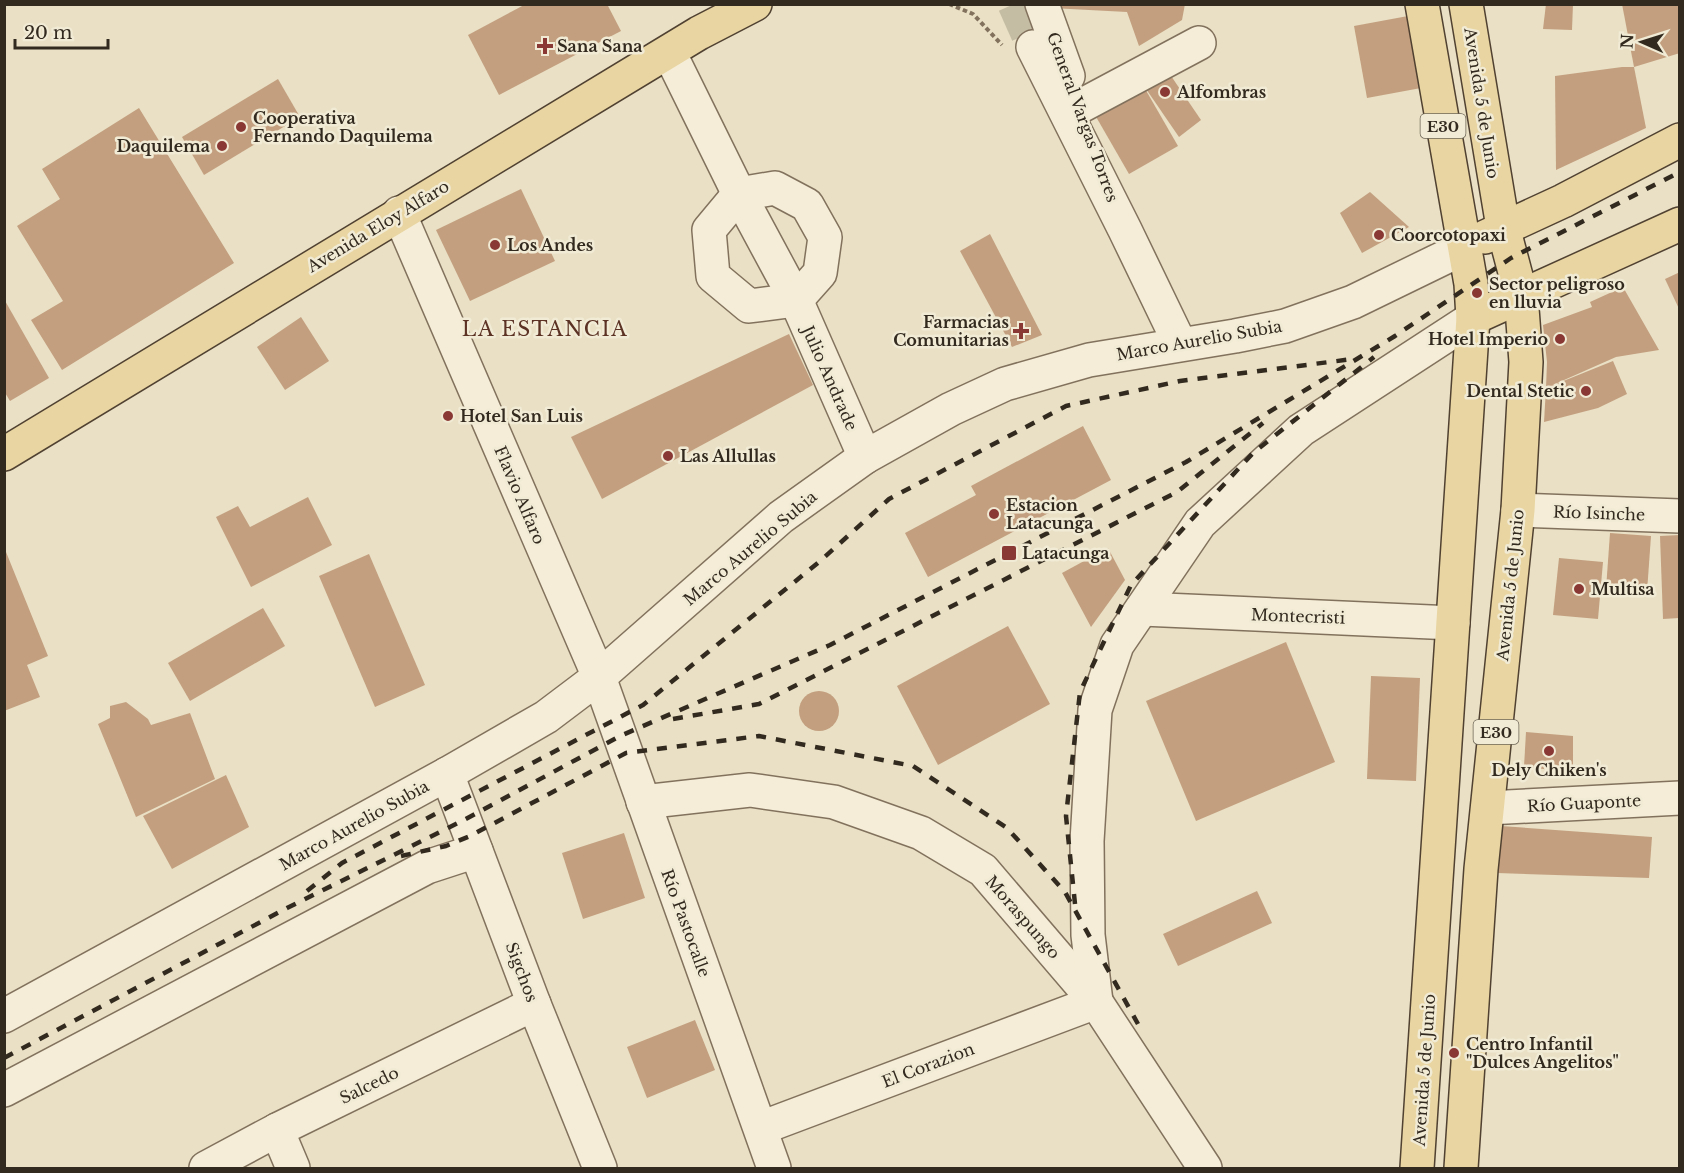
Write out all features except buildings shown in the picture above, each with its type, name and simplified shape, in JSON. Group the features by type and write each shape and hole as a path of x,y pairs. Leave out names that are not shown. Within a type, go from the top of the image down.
{"main road":[{"path":"699,33 717,4"},
{"name":"Avenida Eloy Alfaro","path":"4,454 699,33 755,4"},
{"name":"Avenida 5 de Junio","path":"1417,1168 1473,318 1471,284 1422,4"},
{"name":"Avenida 5 de Junio","path":"1461,1168 1482,869 1518,510 1526,362 1521,296 1503,227 1466,4"},
{"name":"Marco Aurelio Subia","path":"1464,248 1503,227 1563,201 1680,140"},
{"path":"1473,318 1680,224"},
{"path":"1437,865 1482,869"}],"street":[{"name":"General Vargas Torres","path":"1042,4 1125,230"},
{"path":"1079,107 1199,43"},
{"name":"General Vargas Torres","path":"1033,47 1180,344"},
{"name":"Julio Andrade","path":"669,52 739,194 796,300 865,457"},
{"path":"775,188 807,205 825,237 820,273 796,300 749,306 713,276 709,230 739,194 775,188"},
{"name":"Flavio Alfaro","path":"399,213 599,677"},
{"name":"Marco Aurelio Subia","path":"4,1016 447,774 546,717 599,677 781,518 865,457 951,410 1005,384 1089,360 1285,326 1353,302 1464,248"},
{"path":"1096,1002 1088,935 1087,841 1095,710 1117,645 1200,523 1301,430 1473,318"},
{"name":"Río Isinche","path":"1518,510 1680,516"},
{"name":"Montecristi","path":"1142,609 1453,623"},
{"name":"Río Pastocalle","path":"599,677 774,1168"},
{"name":"Sigchos","path":"447,774 534,1004 600,1168"},
{"name":"Moraspungo","path":"643,802 750,790 834,802 921,833 983,870 1096,1002 1205,1168"},
{"name":"Río Guaponte","path":"1488,808 1680,798"},
{"path":"4,1090 427,867 476,851"},
{"name":"El Corazion","path":"760,1128 1096,1002"},
{"name":"Salcedo","path":"206,1168 277,1130 534,1004"},
{"path":"277,1130 293,1168"}],"tunnel":[{"path":"1014,4 1033,47"}],"railway":[{"path":"4,1058 287,908 464,820 620,736 830,645 1186,462 1395,336 1511,258 1680,172"},
{"path":"1075,904 1066,816 1080,692 1131,585 1253,453 1374,357"},
{"path":"307,891 342,863 643,705 819,562 889,499 1066,406 1180,381 1353,359"},
{"path":"673,719 759,704 1177,492 1263,423"},
{"path":"401,856 446,846 470,836 626,753 759,736 913,766 1007,828 1065,892 1138,1024"}],"place":[{"name":"Sana Sana","path":"545,46"},
{"name":"Alfombras","path":"1165,92"},
{"name":"Cooperativa Fernando Daquilema","path":"241,127"},
{"name":"Daquilema","path":"222,146"},
{"name":"Coorcotopaxi","path":"1379,235"},
{"name":"Los Andes","path":"495,245"},
{"name":"Sector peligroso en lluvia","path":"1477,293"},
{"name":"Farmacias Comunitarias","path":"1021,331"},
{"name":"Hotel Imperio","path":"1560,339"},
{"name":"Dental Stetic","path":"1586,391"},
{"name":"Hotel San Luis","path":"448,416"},
{"name":"Las Allullas","path":"668,456"},
{"name":"Estacion Latacunga","path":"994,514"},
{"name":"Latacunga","path":"1009,553"},
{"name":"Multisa","path":"1579,589"},
{"name":"Dely Chiken's","path":"1549,751"},
{"name":"Centro Infantil \"Dulces Angelitos\"","path":"1454,1053"}],"district":[{"name":"LA ESTANCIA","path":"545,329"}]}
